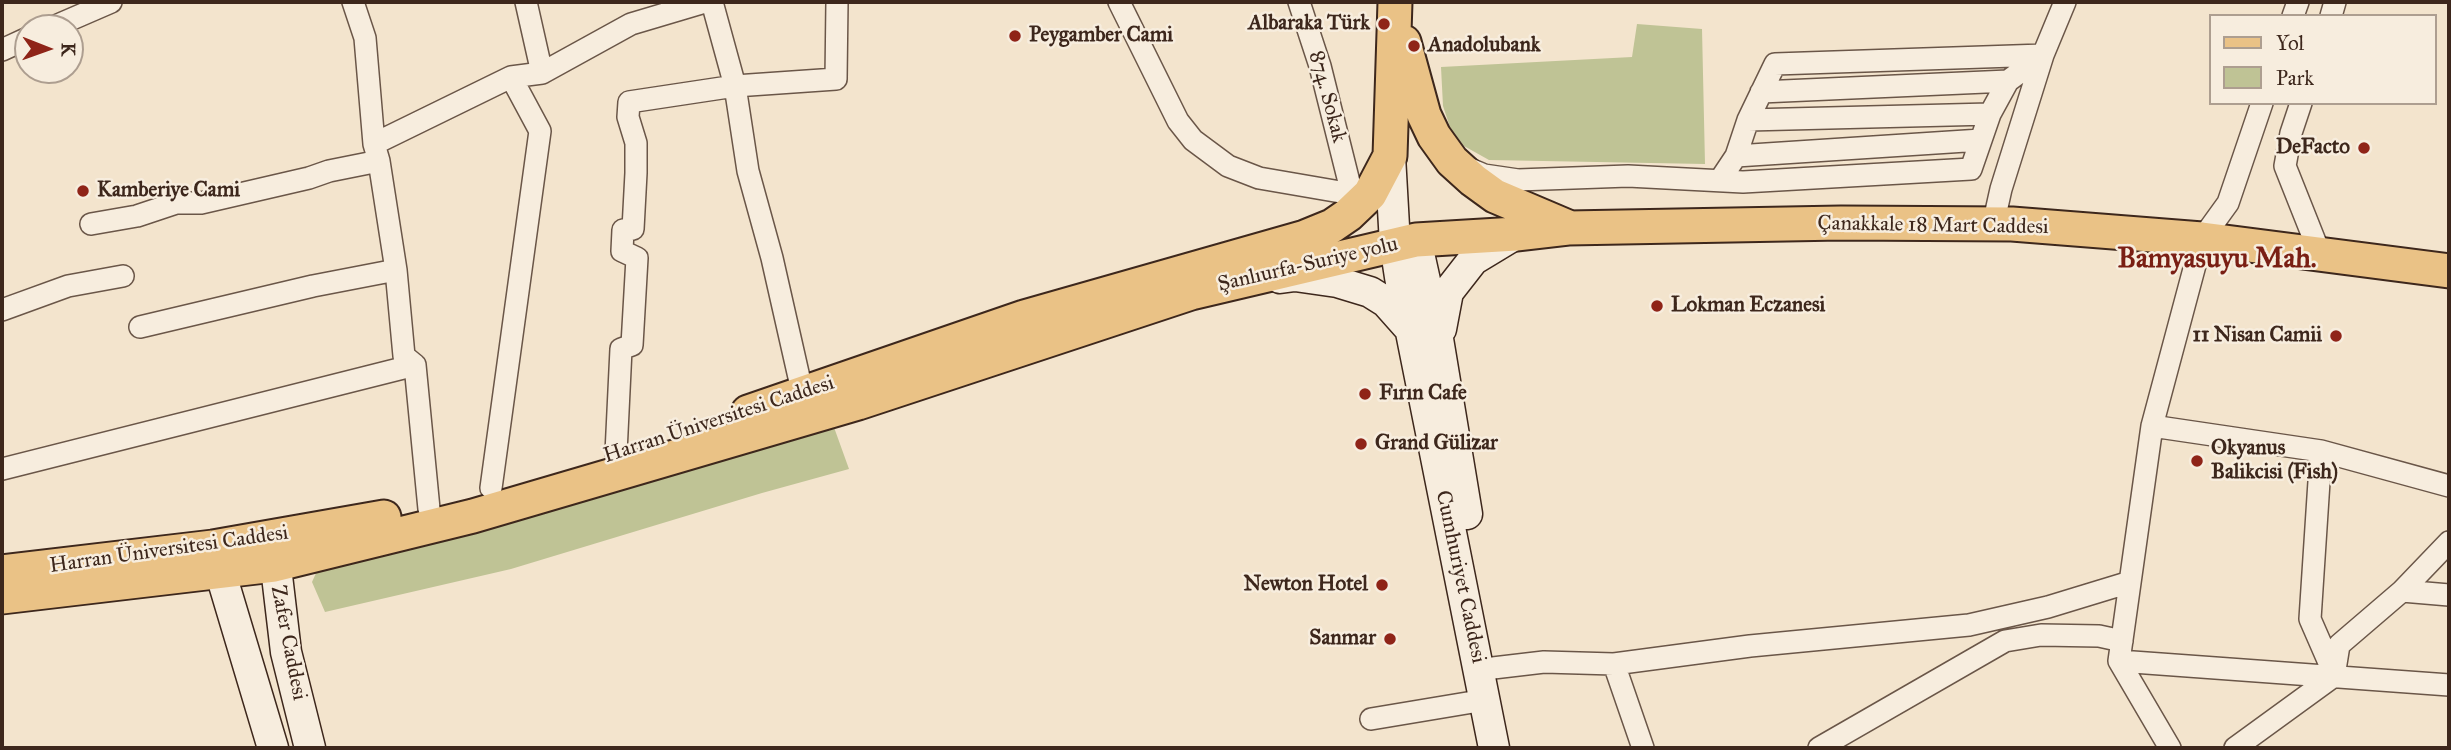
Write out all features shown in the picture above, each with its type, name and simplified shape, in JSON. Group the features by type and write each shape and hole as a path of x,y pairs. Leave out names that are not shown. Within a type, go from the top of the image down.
{"main road":[{"path":"1390,156 1395,7"},
{"path":"1395,7 1424,115 1434,136 1452,161 1495,196 1568,228"},
{"name":"Cumhuriyet Caddesi","path":"1390,156 1405,242 1512,748"},
{"name":"Harran Üniversitesi Caddesi","path":"273,551 429,509 491,488 615,453 803,395 1024,317 1305,237 1332,226 1348,215 1370,194 1390,156"},
{"name":"Çanakkale 18 Mart Caddesi","path":"1405,242 1568,228 1841,223 2012,224 2202,239 2449,271"},
{"path":"1200,290 1295,276 1337,282 1370,292 1425,335 1448,292 1473,260 1516,234"},
{"name":"Şanlıurfa-Suriye yolu","path":"1200,290 1405,242"},
{"name":"Harran Üniversitesi Caddesi","path":"2,597 473,516 845,407 1200,290"},
{"name":"Cumhuriyet Caddesi","path":"1425,335 1494,748"},
{"name":"Zafer Caddesi","path":"273,551 286,652 310,748"},
{"name":"Harran Üniversitesi Caddesi","path":"2,572 216,559"},
{"name":"Zafer Caddesi","path":"216,559 273,748"}],"street":[{"path":"83,14 111,2"},
{"path":"353,2 365,38 377,152 396,270 404,356 415,365 429,509"},
{"path":"526,2 542,73"},
{"path":"91,224 137,216 176,203 201,203 329,171 377,152 511,77 542,73 631,24 705,2"},
{"path":"712,2 735,86 748,171 772,258 803,395"},
{"path":"615,453 621,349 632,345 637,258 622,251 623,230 633,229 636,173 636,143 628,117 629,102 735,86 836,79 837,2"},
{"name":"874. Sokak","path":"1119,2 1178,121 1193,140 1228,166 1259,178 1352,194 1320,66 1299,2"},
{"path":"1993,225 2001,189 2043,55 2065,2"},
{"path":"1452,161 1484,175 1518,180 1628,176 1743,182 1971,169 1990,114 2008,81 2043,55"},
{"path":"1720,180 1736,156 1748,120 1775,64 2043,55"},
{"path":"491,488 540,131 511,77"},
{"path":"1761,92 2008,81"},
{"path":"2120,651 2152,426 2202,239 2228,203 2261,105"},
{"path":"2300,105 2291,133 2285,166 2320,254"},
{"path":"1748,120 1990,114"},
{"path":"1736,156 1981,140"},
{"path":"140,327 313,286 396,270"},
{"path":"2,310 68,286 123,276"},
{"path":"2,469 415,365"},
{"path":"2152,426 2321,451 2449,486"},
{"path":"2321,451 2310,619 2334,676"},
{"path":"2235,748 2334,676 2339,645 2402,591 2449,542"},
{"path":"1493,668 1544,662 1614,664 1750,646 1969,625 2059,604 2130,582"},
{"path":"2402,591 2449,595"},
{"path":"1819,748 2005,641 2041,635 2099,636 2120,651 2170,748"},
{"path":"2120,651 2334,676 2449,685"},
{"path":"1614,664 1643,748"},
{"path":"1371,719 1485,700"}],"green space":[{"path":"1637,24 1702,29 1705,164 1489,160 1464,146 1450,127 1443,106 1441,67 1632,57"},
{"path":"831,419 849,469 511,569 325,612 312,582 321,562"}],"place":[{"name":"Albaraka Türk","path":"1384,24"},
{"name":"Peygamber Cami","path":"1015,36"},
{"name":"Anadolubank","path":"1414,46"},
{"name":"DeFacto","path":"2364,148"},
{"name":"Kamberiye Cami","path":"83,191"},
{"name":"Lokman Eczanesi","path":"1657,306"},
{"name":"11 Nisan Camii","path":"2336,336"},
{"name":"Fırın Cafe","path":"1365,394"},
{"name":"Grand Gülizar","path":"1361,444"},
{"name":"Okyanus Balikcisi (Fish)","path":"2197,461"},
{"name":"Newton Hotel","path":"1382,585"},
{"name":"Sanmar","path":"1390,639"}],"district":[{"name":"Bamyasuyu Mah.","path":"2217,260"}]}
